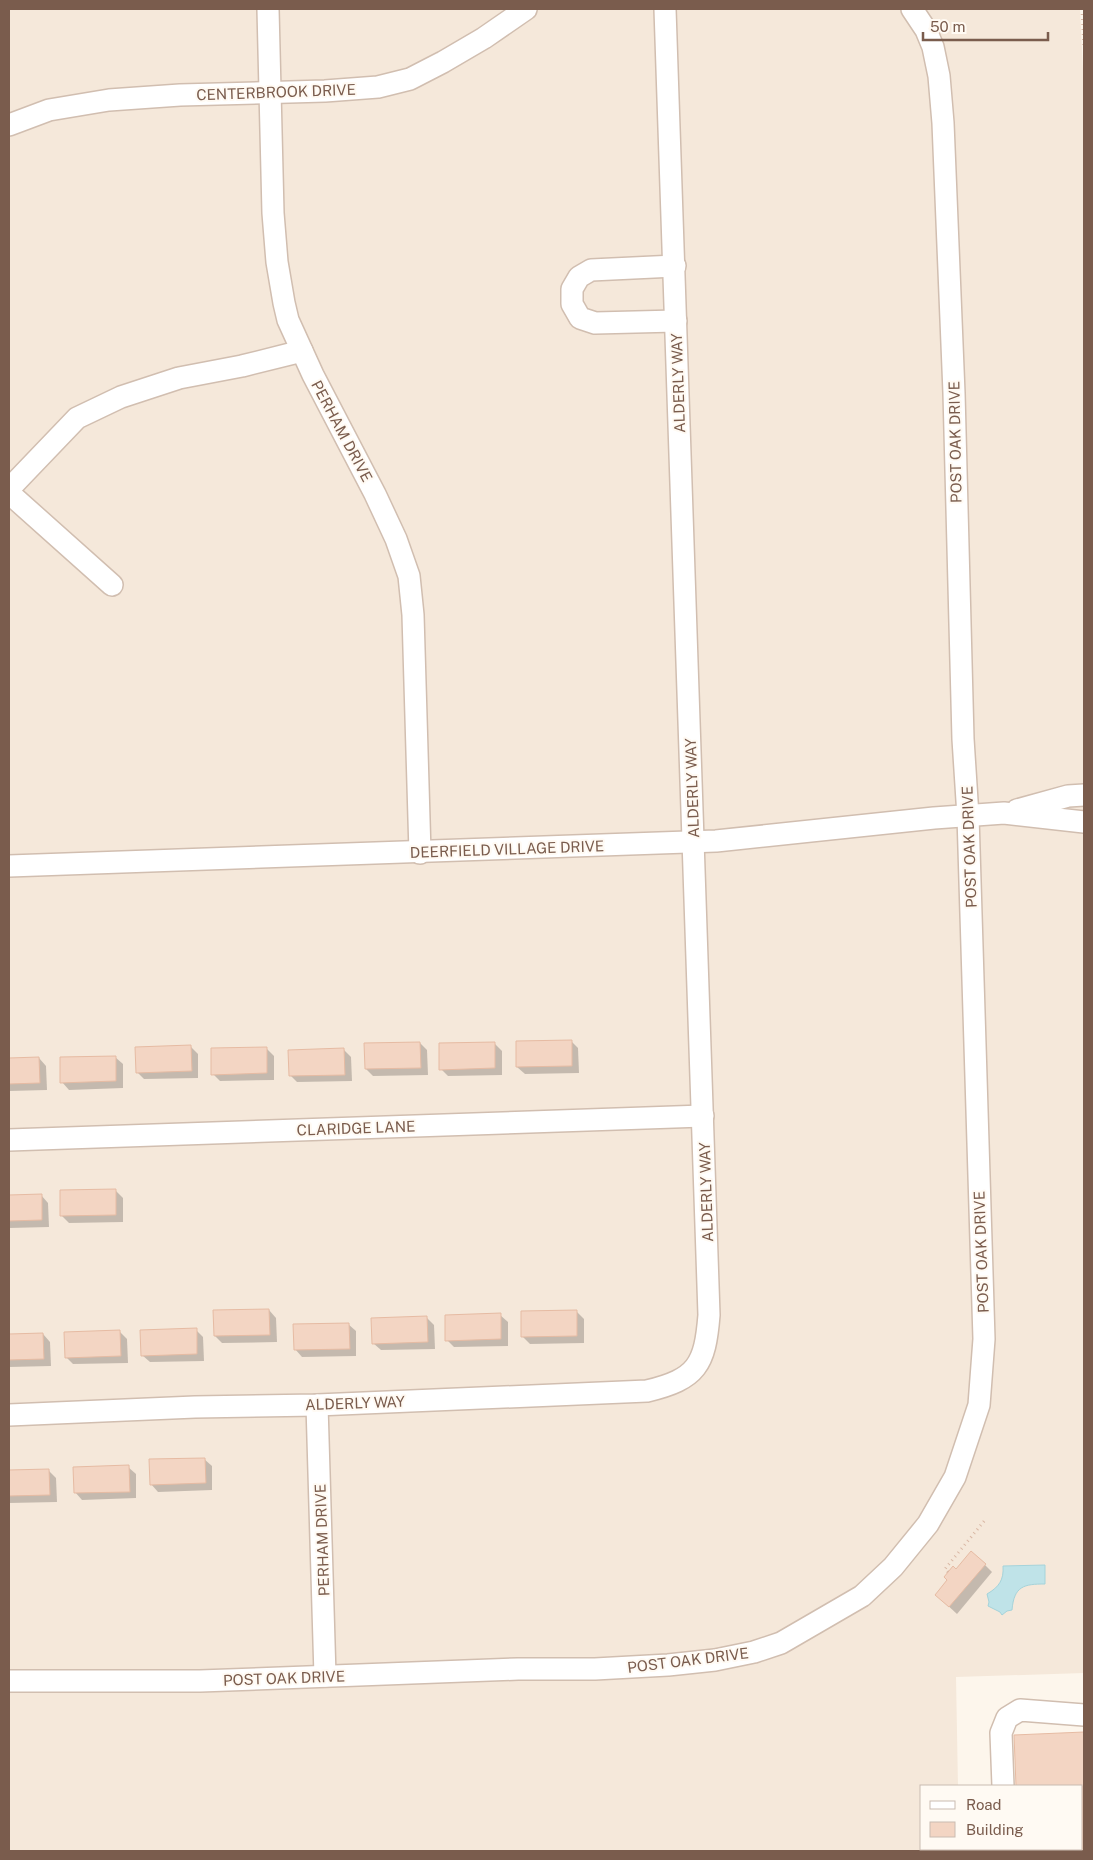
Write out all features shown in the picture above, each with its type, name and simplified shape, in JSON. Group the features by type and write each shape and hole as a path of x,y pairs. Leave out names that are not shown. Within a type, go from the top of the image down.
{"street":[{"name":"PERHAM DRIVE","path":"268,9 273,213 277,262 288,320 313,375 375,494 396,539 409,576 413,614 420,853"},
{"name":"CENTERBROOK DRIVE","path":"9,125 49,110 109,100 180,95 325,91 378,87 410,79 443,62 484,38 526,9"},
{"name":"ALDERLY WAY","path":"9,1415 317,1405 647,1391 669,1386 685,1377 700,1361 706,1344 709,1315 665,9"},
{"name":"POST OAK DRIVE","path":"9,1682 154,1682 518,1669 595,1669 668,1665 714,1660 754,1652 781,1643 862,1596 893,1567 928,1524 955,1477 979,1405 984,1339 968,816 963,739 954,393 943,123 939,76 934,48 915,10"},
{"name":"ALDERLY WAY","path":"674,266 591,270 579,277 572,289 572,304 580,318 595,323 676,321"},
{"path":"9,489 77,418 121,397 179,378 242,366 302,351"},
{"path":"9,493 112,585"},
{"name":"DEERFIELD VILLAGE DRIVE","path":"1004,814 1068,796 1084,795"},
{"name":"DEERFIELD VILLAGE DRIVE","path":"9,866 694,842 1004,814 1084,822"},
{"name":"CLARIDGE LANE","path":"9,1140 703,1116"},
{"name":"PERHAM DRIVE","path":"317,1405 325,1676"},
{"path":"1003,1785 1001,1733 1007,1718 1020,1710 1084,1715"}],"path":[{"path":"1082,9 1084,49"},
{"path":"948,1572 945,1569 984,1520"}],"shaded area":[{"path":"9,9 1080,9 1084,90 1084,1673 956,1677 958,1785 920,1785 920,1850 982,1851 9,1851"}],"water":[{"path":"1045,1565 1045,1584 1021,1588 1015,1596 1012,1610 1002,1615 988,1606 987,1594 1000,1583 1003,1575 1003,1566"}],"building":[{"path":"572,1040 572,1066 516,1067 516,1041"},
{"path":"420,1042 421,1068 365,1069 364,1043"},
{"path":"495,1042 495,1068 439,1070 439,1043"},
{"path":"191,1045 192,1071 136,1073 135,1047"},
{"path":"267,1047 267,1073 211,1075 211,1048"},
{"path":"344,1048 345,1075 289,1076 288,1050"},
{"path":"116,1056 116,1081 60,1083 60,1057"},
{"path":"39,1057 40,1083 9,1084 9,1058"},
{"path":"116,1189 116,1215 60,1216 60,1190"},
{"path":"42,1194 42,1220 9,1221 9,1195"},
{"path":"269,1309 270,1335 214,1336 213,1310"},
{"path":"577,1310 577,1336 521,1337 521,1311"},
{"path":"501,1313 501,1339 445,1341 445,1315"},
{"path":"427,1316 428,1342 372,1344 371,1318"},
{"path":"349,1323 350,1349 294,1350 293,1324"},
{"path":"197,1328 197,1354 141,1356 140,1330"},
{"path":"120,1330 121,1356 65,1358 64,1332"},
{"path":"43,1333 44,1359 9,1360 9,1334"},
{"path":"205,1458 206,1483 150,1485 149,1459"},
{"path":"129,1465 130,1492 74,1493 73,1467"},
{"path":"49,1469 50,1495 9,1496 9,1470"},
{"path":"971,1551 986,1564 949,1607 935,1595 947,1580 944,1577 953,1566 956,1569"},
{"path":"1084,1732 1084,1851 1067,1851 1083,1850 1083,1785 1016,1785 1014,1735"}]}
